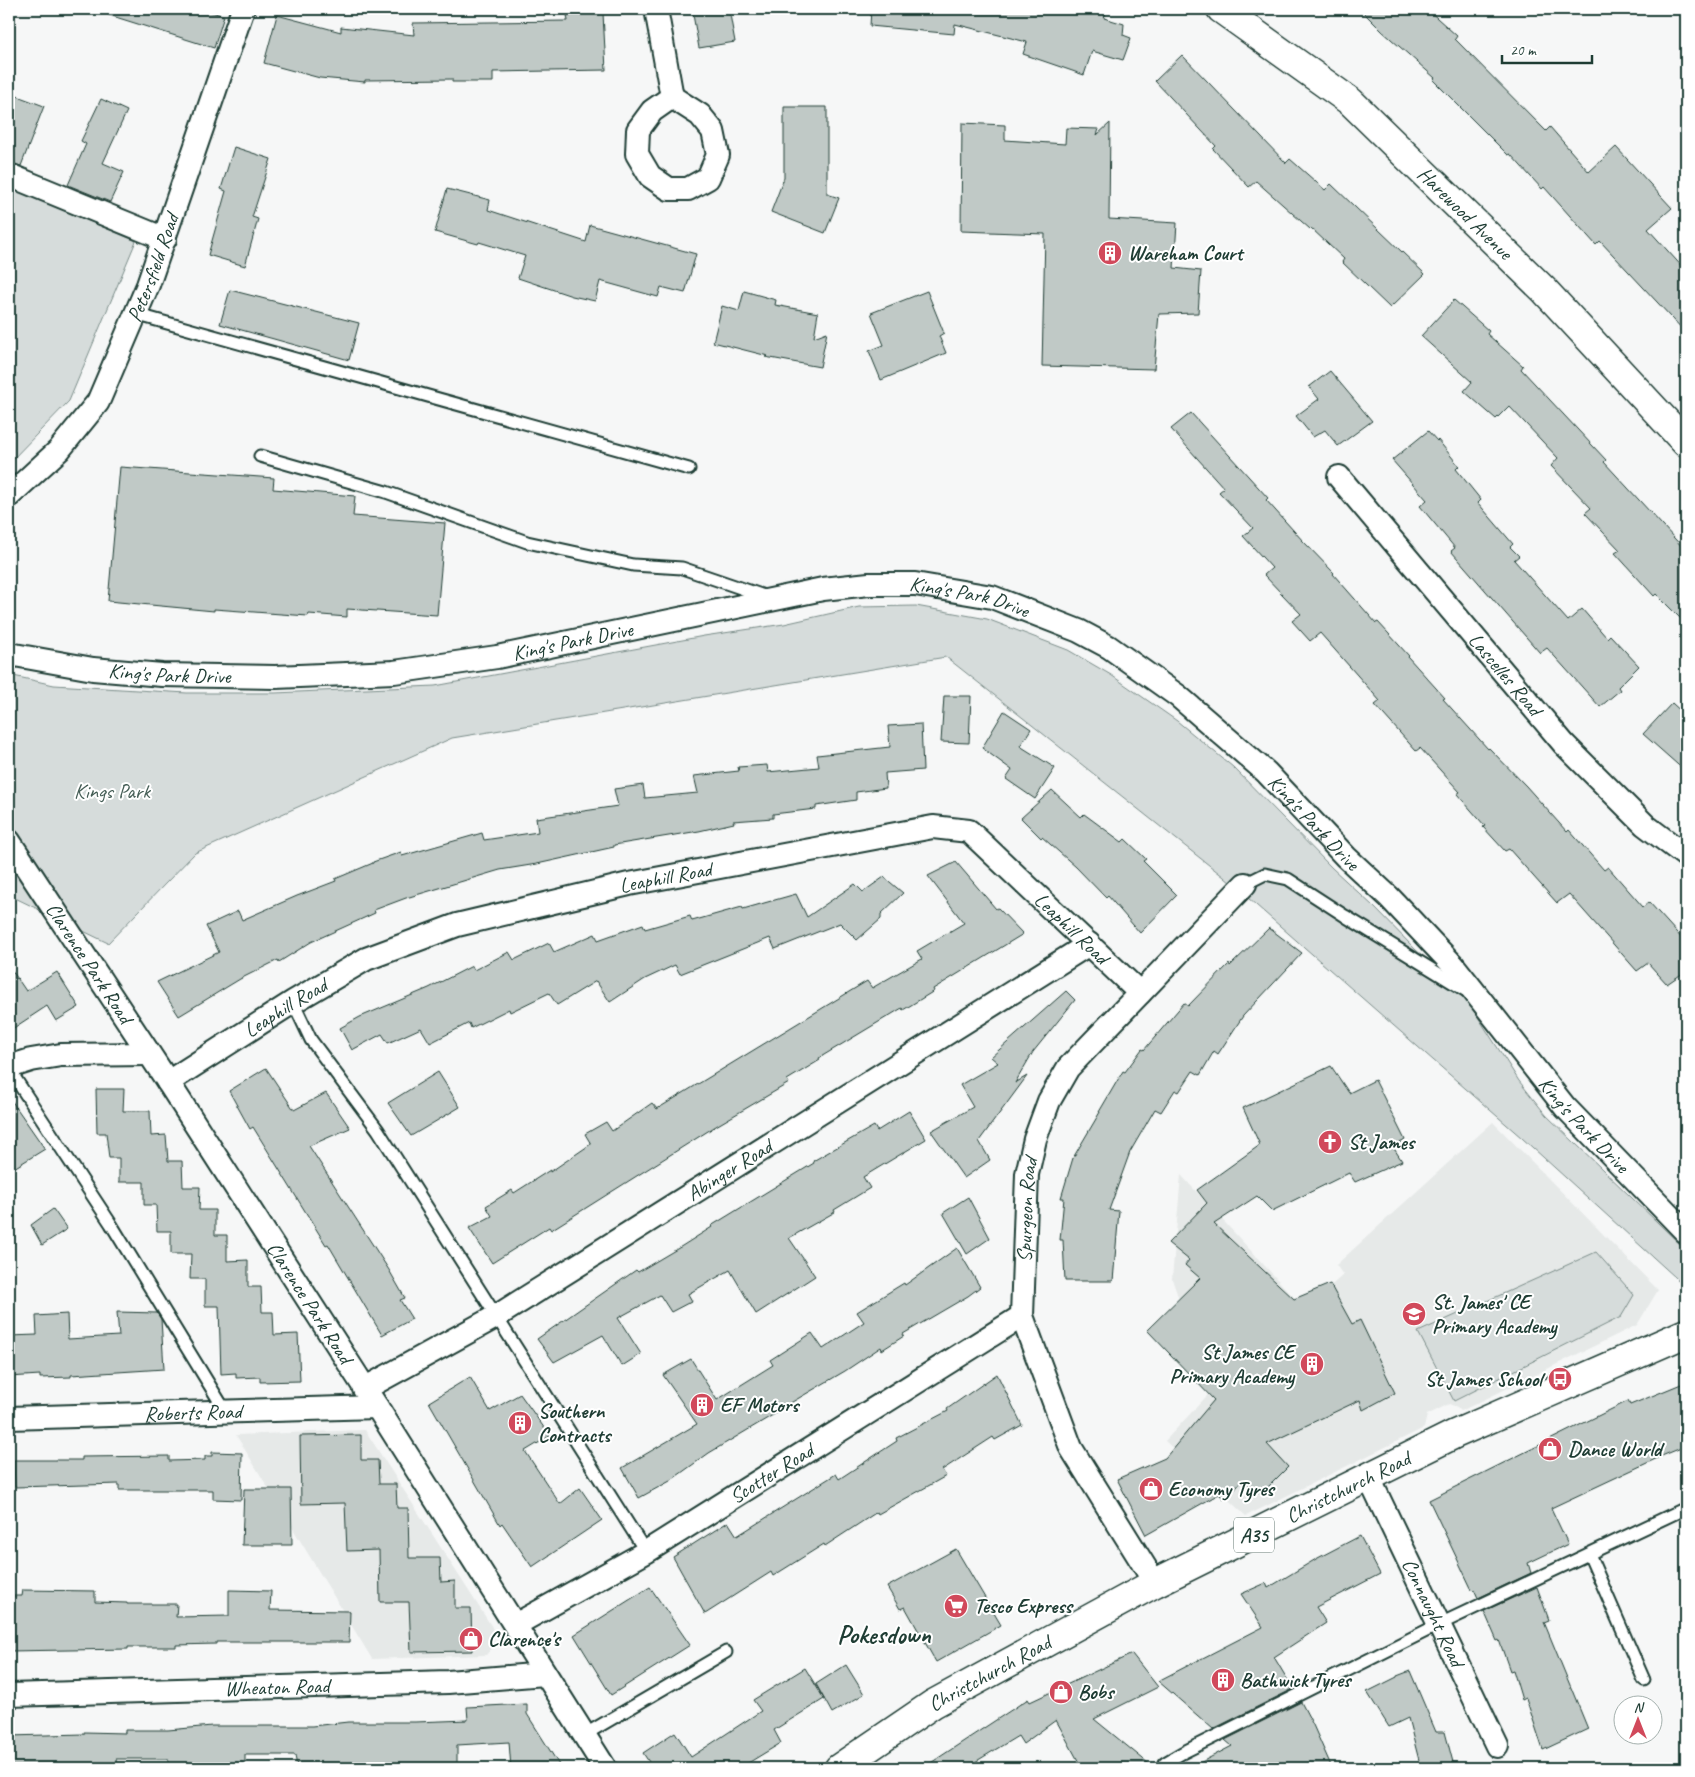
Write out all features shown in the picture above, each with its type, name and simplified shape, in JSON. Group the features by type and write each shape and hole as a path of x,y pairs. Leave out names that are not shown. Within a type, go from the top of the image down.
{"main road":[{"name":"Harewood Avenue","path":"1221,9 1351,102 1544,290 1686,443"},
{"name":"Christchurch Road","path":"839,1768 933,1704 1156,1583 1455,1434 1686,1333"}],"street":[{"name":"Petersfield Road","path":"9,496 59,450 98,402 165,239 243,9"},
{"path":"656,9 672,98"},
{"path":"9,175 165,239"},
{"name":"Lascelles Road","path":"1339,477 1564,744 1645,825 1686,856"},
{"name":"King's Park Drive","path":"9,654 93,669 162,675 275,677 394,672 497,657 823,589 860,585 915,584 992,597 1079,631 1109,647 1178,696 1266,772 1346,857 1389,897 1454,966 1565,1107 1686,1232"},
{"name":"Leaphill Road","path":"168,1082 292,1002 366,959 458,924 629,884 933,827 969,831 1140,993"},
{"name":"Clarence Park Road","path":"9,841 168,1082 605,1768"},
{"name":"Spurgeon Road","path":"1156,1583 1071,1448 1022,1316 1027,1174 1035,1139 1046,1108 1068,1068 1245,884"},
{"name":"Abinger Road","path":"371,1398 497,1316 1089,944"},
{"path":"9,1068 31,1060 60,1055 149,1054"},
{"name":"Scotter Road","path":"515,1625 646,1552 1022,1316"},
{"name":"Roberts Road","path":"9,1418 226,1412 371,1398"},
{"name":"Connaught Road","path":"1369,1478 1497,1746"},
{"name":"Wheaton Road","path":"9,1695 448,1682 544,1674"}],"lane":[{"path":"135,314 689,469"},
{"path":"260,456 386,492 527,542 633,565 682,568 773,599"},
{"path":"1245,884 1265,874 1288,879 1481,1000"},
{"path":"292,1002 311,1040 378,1130 646,1552"},
{"path":"9,1068 111,1224 226,1412"},
{"path":"1166,1768 1165,1763 1182,1753 1440,1624 1686,1508"},
{"path":"1589,1554 1644,1680"},
{"path":"584,1735 726,1652"}],"shaded area":[{"name":"St. James' CE Primary Academy","path":"1493,1122 1658,1290 1637,1325 1461,1411 1449,1404 1427,1415 1424,1428 1246,1516 1165,1441 1216,1386 1204,1371 1172,1279 1181,1175 1299,1303 1325,1291 1343,1275 1336,1265"},
{"path":"365,1430 492,1627 494,1635 493,1647 486,1655 372,1659 236,1435"}],"green space":[{"path":"9,187 136,241 69,401 9,463"},
{"name":"Kings Park","path":"916,606 987,619 1068,650 1111,675 1177,721 1233,767 1332,868 1416,950 1460,989 1519,1081 1546,1115 1686,1250 1686,1287 1522,1138 1224,877 946,657 452,738 195,853 108,943 9,895 9,675 54,685 187,693 275,693 435,686 704,636 784,624 859,607"},
{"path":"1596,1252 1634,1295 1621,1317 1454,1401 1418,1332"}],"building":[{"path":"107,9 203,9 224,16 214,48 106,14"},
{"path":"692,9 729,9 735,42 699,48"},
{"path":"871,9 1107,9 1104,18 1124,24 1123,35 1131,38 1123,60 1092,51 1084,75 1023,54 1027,42 955,24 954,34 870,26"},
{"path":"1360,9 1427,9 1457,36 1455,39 1546,131 1550,127 1589,172 1616,147 1672,208 1648,229 1686,271 1686,333 1600,241 1596,245 1544,187 1542,189 1510,154 1508,155 1433,80 1435,78"},
{"path":"603,13 606,70 493,72 493,82 452,82 452,79 365,80 365,82 320,78 264,63 277,15 341,32 341,27 414,35 413,23 568,21 567,15"},
{"path":"1182,55 1286,163 1290,159 1325,190 1331,184 1425,274 1390,308 1342,262 1344,259 1311,228 1256,181 1249,187 1213,149 1216,146 1155,81"},
{"path":"9,93 44,106 21,166 9,162"},
{"path":"101,99 127,111 103,163 124,172 110,202 68,185 86,144 81,141"},
{"path":"784,107 827,107 827,194 839,198 825,233 771,212 784,178"},
{"name":"Wareham Court","path":"962,123 1005,125 1005,140 1065,144 1066,128 1099,129 1097,135 1110,123 1109,219 1177,223 1174,268 1201,271 1198,313 1159,314 1154,369 1042,366 1045,234 961,231"},
{"path":"234,147 271,159 252,217 258,219 245,266 208,255 226,191 221,189"},
{"path":"447,189 490,200 488,210 586,242 590,225 696,254 685,293 661,287 658,297 600,281 595,301 572,296 518,278 525,256 479,242 478,244 435,232"},
{"path":"230,290 359,323 349,360 220,324"},
{"path":"744,291 776,300 775,305 818,313 814,337 827,332 820,367 765,357 768,356 713,342 722,306 739,311"},
{"path":"927,291 944,333 939,336 946,353 881,380 869,351 884,345 871,313"},
{"path":"1454,300 1489,331 1487,334 1523,366 1521,369 1606,460 1604,462 1686,551 1686,624 1656,594 1654,596 1615,553 1620,550 1585,513 1591,508 1551,466 1558,458 1509,406 1496,419 1464,391 1472,382 1421,336"},
{"path":"1330,371 1372,421 1338,446 1325,430 1313,437 1296,416 1319,399 1309,387"},
{"path":"1191,413 1268,498 1266,500 1334,573 1376,623 1378,622 1409,656 1445,698 1443,699 1488,749 1526,786 1567,832 1569,830 1604,870 1608,867 1643,907 1649,902 1686,943 1686,971 1667,984 1648,963 1637,971 1569,894 1557,903 1509,849 1505,851 1483,827 1485,826 1457,794 1460,792 1420,748 1416,751 1375,705 1380,701 1320,633 1310,641 1292,621 1301,614 1264,575 1272,568 1243,536 1253,528 1219,492 1224,488 1171,429"},
{"path":"1428,431 1438,440 1459,466 1456,469 1481,500 1478,503 1513,544 1510,547 1519,556 1514,560 1568,621 1582,609 1607,638 1610,635 1639,666 1618,687 1620,690 1600,707 1547,648 1540,653 1451,551 1455,548 1420,506 1427,500 1392,460"},
{"path":"120,467 274,478 273,489 355,496 353,516 445,523 437,615 347,609 347,617 309,614 308,616 214,609 214,611 108,601"},
{"path":"944,696 971,696 969,743 941,742"},
{"path":"1672,703 1686,716 1686,772 1643,734"},
{"path":"1004,711 1031,729 1020,746 1055,768 1035,799 1006,779 1012,770 982,748"},
{"path":"921,724 923,770 885,773 886,788 856,792 856,800 816,806 816,809 773,814 773,818 733,821 734,823 699,831 614,845 614,847 537,864 500,870 406,898 374,910 375,913 311,942 279,962 278,960 240,979 179,1016 157,982 219,952 206,926 238,911 242,920 336,881 335,879 373,862 401,852 402,856 482,833 484,840 538,832 536,818 618,806 614,789 643,785 645,798 698,793 694,776 739,771 738,767 767,765 768,772 819,767 817,755 890,747 888,726"},
{"path":"1052,790 1081,817 1084,814 1122,842 1125,839 1146,859 1143,861 1177,895 1140,933 1108,896 1106,898 1076,867 1041,838 1021,818"},
{"path":"956,862 996,909 998,908 1023,934 933,989 934,991 903,1010 902,1008 819,1058 820,1060 787,1080 789,1083 716,1126 551,1230 549,1227 492,1263 469,1228 492,1216 486,1206 512,1190 514,1193 550,1170 550,1172 591,1144 585,1134 606,1122 612,1131 652,1103 657,1109 867,981 872,988 922,959 917,951 964,923 928,876"},
{"path":"884,877 903,893 881,914 881,919 857,940 840,923 775,949 770,938 680,974 675,965 645,979 610,1002 596,981 557,1005 549,993 510,1012 509,1009 471,1028 469,1023 430,1043 421,1028 388,1043 382,1034 352,1050 340,1028 360,1017 429,988 472,966 474,970 509,952 514,960 549,943 554,952 595,934 598,940 643,924 645,929 690,916 692,921 796,894 807,917 855,884 863,892"},
{"path":"1269,928 1302,953 1243,1016 1218,1054 1214,1051 1200,1075 1193,1071 1179,1092 1175,1090 1161,1112 1155,1109 1130,1152 1109,1210 1119,1211 1113,1281 1065,1281 1063,1240 1060,1240 1064,1198 1061,1198 1073,1158 1099,1112 1123,1071 1125,1072 1142,1049 1144,1050 1184,1003 1188,1006 1229,964 1230,966"},
{"path":"9,966 26,991 57,972 79,1007 56,1021 47,1006 9,1031"},
{"path":"1066,991 1075,1000 1033,1052 1015,1083 1027,1076 979,1141 990,1160 964,1178 931,1131 973,1107 960,1085 998,1063 991,1057"},
{"path":"1331,1066 1349,1093 1375,1080 1405,1140 1393,1147 1402,1161 1355,1182 1349,1173 1272,1211 1257,1196 1214,1224 1294,1299 1330,1284 1352,1324 1360,1320 1395,1393 1363,1410 1360,1400 1267,1444 1288,1467 1261,1494 1242,1480 1225,1500 1219,1494 1146,1535 1117,1479 1165,1458 1214,1400 1147,1330 1200,1278 1185,1265 1189,1260 1168,1243 1207,1203 1197,1190 1260,1145 1243,1108"},
{"path":"266,1068 294,1110 326,1093 350,1128 309,1146 405,1298 400,1300 412,1319 382,1335 328,1244 326,1245 253,1127 250,1129 229,1091"},
{"path":"438,1072 460,1107 411,1136 388,1103"},
{"path":"96,1089 124,1089 123,1111 150,1111 151,1136 166,1135 168,1161 182,1161 183,1187 200,1187 199,1210 215,1210 215,1235 227,1235 227,1261 248,1260 248,1287 261,1287 262,1312 273,1312 274,1335 298,1334 300,1381 260,1382 260,1377 236,1378 236,1373 221,1374 219,1306 205,1306 205,1279 190,1279 191,1254 171,1254 171,1231 157,1231 156,1205 144,1205 144,1182 119,1182 119,1158 109,1158 106,1133 97,1133"},
{"path":"9,1097 45,1149 9,1171"},
{"path":"909,1111 926,1139 863,1177 870,1188 834,1210 835,1212 789,1238 815,1276 756,1314 730,1270 688,1294 692,1301 671,1312 660,1295 618,1318 641,1354 622,1366 603,1335 554,1362 537,1339 636,1270 638,1272 682,1246 814,1163 813,1161 874,1126 877,1131"},
{"path":"968,1197 990,1238 967,1254 943,1213"},
{"path":"53,1209 67,1229 42,1245 31,1225"},
{"path":"957,1248 980,1287 903,1334 904,1336 882,1350 881,1347 845,1371 709,1453 670,1481 639,1498 622,1468 697,1424 663,1375 691,1359 717,1400 773,1365 770,1360 812,1333 823,1349 864,1322 857,1312 904,1283 905,1285"},
{"path":"117,1312 157,1313 161,1319 164,1369 71,1375 71,1377 40,1378 40,1375 9,1377 9,1336 37,1335 36,1316 67,1314 68,1339 119,1336"},
{"path":"997,1374 1022,1425 995,1440 993,1437 942,1470 946,1476 878,1514 877,1512 825,1546 824,1544 773,1576 771,1572 705,1614 673,1557 728,1522 737,1536 836,1474 839,1479 897,1441 896,1438 948,1411 947,1409"},
{"path":"470,1377 490,1411 520,1394 550,1436 525,1451 560,1504 580,1488 602,1520 532,1567 502,1523 500,1525 429,1402"},
{"path":"1686,1382 1686,1446 1551,1508 1568,1544 1528,1563 1531,1573 1478,1598 1474,1589 1472,1590 1429,1500 1628,1401 1630,1405"},
{"path":"361,1435 361,1460 378,1460 379,1484 396,1484 397,1508 408,1508 409,1558 440,1558 441,1582 455,1581 455,1608 471,1608 472,1651 411,1652 409,1602 380,1602 379,1550 347,1551 345,1503 301,1504 300,1436"},
{"path":"212,1452 242,1453 241,1500 213,1499 213,1490 119,1490 119,1484 15,1487 14,1460 82,1460 82,1457 169,1456 169,1461 205,1460 205,1456 212,1456"},
{"path":"244,1489 291,1489 292,1545 242,1545"},
{"path":"1360,1536 1380,1574 1316,1607 1326,1623 1274,1657 1293,1689 1213,1729 1158,1681 1263,1627 1241,1594 1266,1583 1268,1588 1316,1559"},
{"name":"Tesco Express","path":"956,1549 1001,1625 936,1662 905,1607 900,1609 887,1587"},
{"path":"650,1587 690,1645 611,1695 574,1635"},
{"path":"1537,1587 1549,1620 1544,1622 1588,1729 1543,1750 1526,1698 1522,1700 1513,1670 1510,1671 1499,1640 1497,1641 1484,1611"},
{"path":"23,1590 95,1591 95,1602 177,1604 176,1617 229,1616 229,1590 271,1591 270,1610 350,1611 349,1642 216,1642 216,1644 176,1645 176,1647 9,1651 9,1596 22,1596"},
{"path":"1132,1654 1158,1687 1094,1719 1154,1768 1082,1768 1056,1720 1023,1744 1018,1736 965,1768 923,1768 1028,1699 1030,1702"},
{"path":"846,1665 864,1694 832,1713 816,1684"},
{"path":"805,1668 824,1699 774,1730 781,1743 740,1768 653,1768 643,1753 675,1732 691,1757 761,1711 753,1700"},
{"path":"1410,1671 1436,1732 1445,1732 1454,1766 1421,1768 1408,1718 1389,1727 1367,1692"},
{"path":"1301,1702 1332,1768 1190,1768 1232,1746 1225,1740"},
{"path":"527,1704 527,1714 561,1768 511,1768 509,1742 457,1745 457,1768 330,1768 329,1764 297,1767 295,1755 245,1755 245,1768 168,1768 168,1759 116,1759 117,1768 9,1768 9,1736 84,1734 84,1732 125,1733 125,1730 168,1730 212,1726 312,1726 348,1722 468,1720 467,1707"}],"place":[{"name":"Wareham Court","path":"1110,253"},
{"name":"St James","path":"1330,1142"},
{"name":"St. James' CE Primary Academy","path":"1414,1314"},
{"name":"St James CE Primary Academy","path":"1312,1364"},
{"name":"St James School","path":"1560,1379"},
{"name":"EF Motors","path":"702,1405"},
{"name":"Southern Contracts","path":"520,1423"},
{"name":"Dance World","path":"1550,1449"},
{"name":"Economy Tyres","path":"1151,1489"},
{"name":"Tesco Express","path":"956,1606"},
{"name":"Clarence's","path":"471,1639"},
{"name":"Bathwick Tyres","path":"1223,1680"},
{"name":"Bobs","path":"1061,1692"}],"district":[{"name":"Pokesdown","path":"884,1634"}]}
